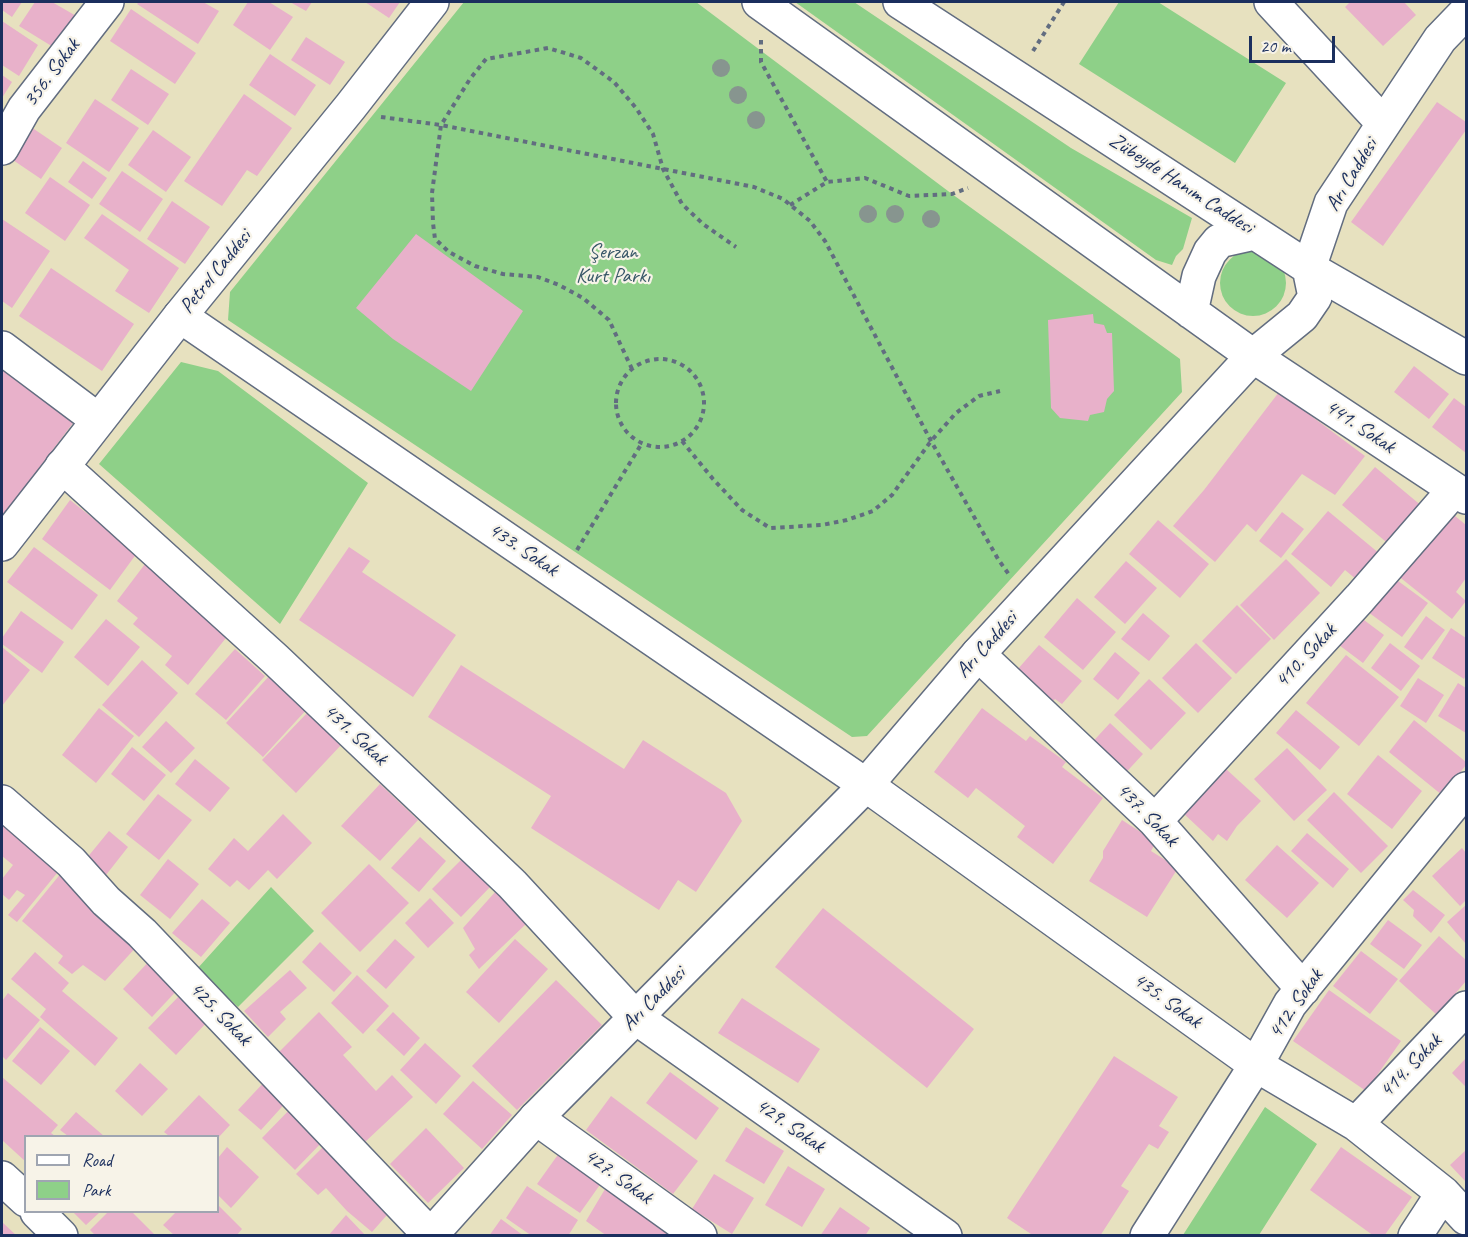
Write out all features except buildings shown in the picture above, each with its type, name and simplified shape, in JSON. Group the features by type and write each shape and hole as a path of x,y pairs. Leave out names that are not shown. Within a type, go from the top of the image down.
{"street":[{"name":"356. Sokak","path":"2,148 24,109 107,2"},
{"name":"Petrol Caddesi","path":"2,544 180,316 351,106 432,2"},
{"path":"760,2 1253,356"},
{"name":"Zübeyde Hanım Caddesi","path":"900,2 1309,268 1467,358"},
{"path":"1270,2 1383,123"},
{"name":"Arı Caddesi","path":"430,1235 536,1118 866,785 978,654 1253,356 1302,316 1315,297 1309,268 1331,203 1440,39 1467,12"},
{"path":"1191,312 1199,276 1210,252 1219,241 1255,233"},
{"name":"433. Sokak","path":"180,316 866,785"},
{"path":"2,348 98,420"},
{"name":"441. Sokak","path":"1253,356 1460,493"},
{"name":"431. Sokak","path":"62,466 275,659 513,884 635,1017"},
{"name":"410. Sokak","path":"1155,821 1460,493"},
{"name":"437. Sokak","path":"978,654 1155,821 1303,989"},
{"name":"435. Sokak","path":"866,785 1256,1065 1356,1124 1443,1193 1467,1218"},
{"name":"412. Sokak","path":"1147,1236 1256,1065 1290,1004 1467,789"},
{"name":"425. Sokak","path":"2,802 71,862 106,901 142,933 430,1235"},
{"name":"414. Sokak","path":"1356,1124 1467,1008"},
{"name":"429. Sokak","path":"635,1017 945,1236"},
{"name":"427. Sokak","path":"536,1118 700,1236"},
{"path":"2,1178 24,1198"},
{"path":"1415,1236 1443,1193"},
{"path":"38,1213 61,1236"}],"path":[{"path":"760,2 761,62 827,182"},
{"path":"1017,78 1064,2"},
{"path":"632,369 609,320 583,298 538,277 503,274 475,266 449,252 435,239 432,193 441,125 470,79 486,59 548,48 581,58 614,82 636,108 653,134 663,170 682,204 703,224 736,247"},
{"path":"351,106 380,117 441,125 754,187 783,199 810,221 825,241 931,441 998,559 1027,602"},
{"path":"790,205 827,182 865,178 909,196 952,194 1002,176"},
{"path":"660,359 675,362 687,369 697,380 703,393 704,406 693,432 682,441 669,446 655,447 642,443 629,435 620,422 616,408 617,393 622,380 632,369 645,362 660,359"},
{"path":"682,441 712,479 742,510 770,528 822,525 873,511 892,495 931,441 956,413 979,396 1000,391"},
{"path":"561,575 642,443"}],"green space":[{"name":"Şerzan Kurt Parkı","path":"464,2 696,2 952,194 1180,359 1182,392 867,736 852,737 228,320 230,292"},
{"path":"795,2 854,2 1071,148 1192,218 1183,249 1176,256 1172,265 1156,260"},
{"path":"1119,2 1158,2 1286,83 1235,163 1079,64"},
{"path":"1253,250 1266,253 1276,260 1283,270 1286,283 1283,296 1276,306 1266,313 1253,316 1240,313 1230,306 1223,296 1220,283 1223,270 1230,260 1240,253"},
{"path":"181,362 218,371 368,483 280,624 99,464"},
{"path":"271,887 314,931 238,1007 197,969"},
{"path":"1265,1107 1317,1144 1259,1235 1183,1235"}]}
